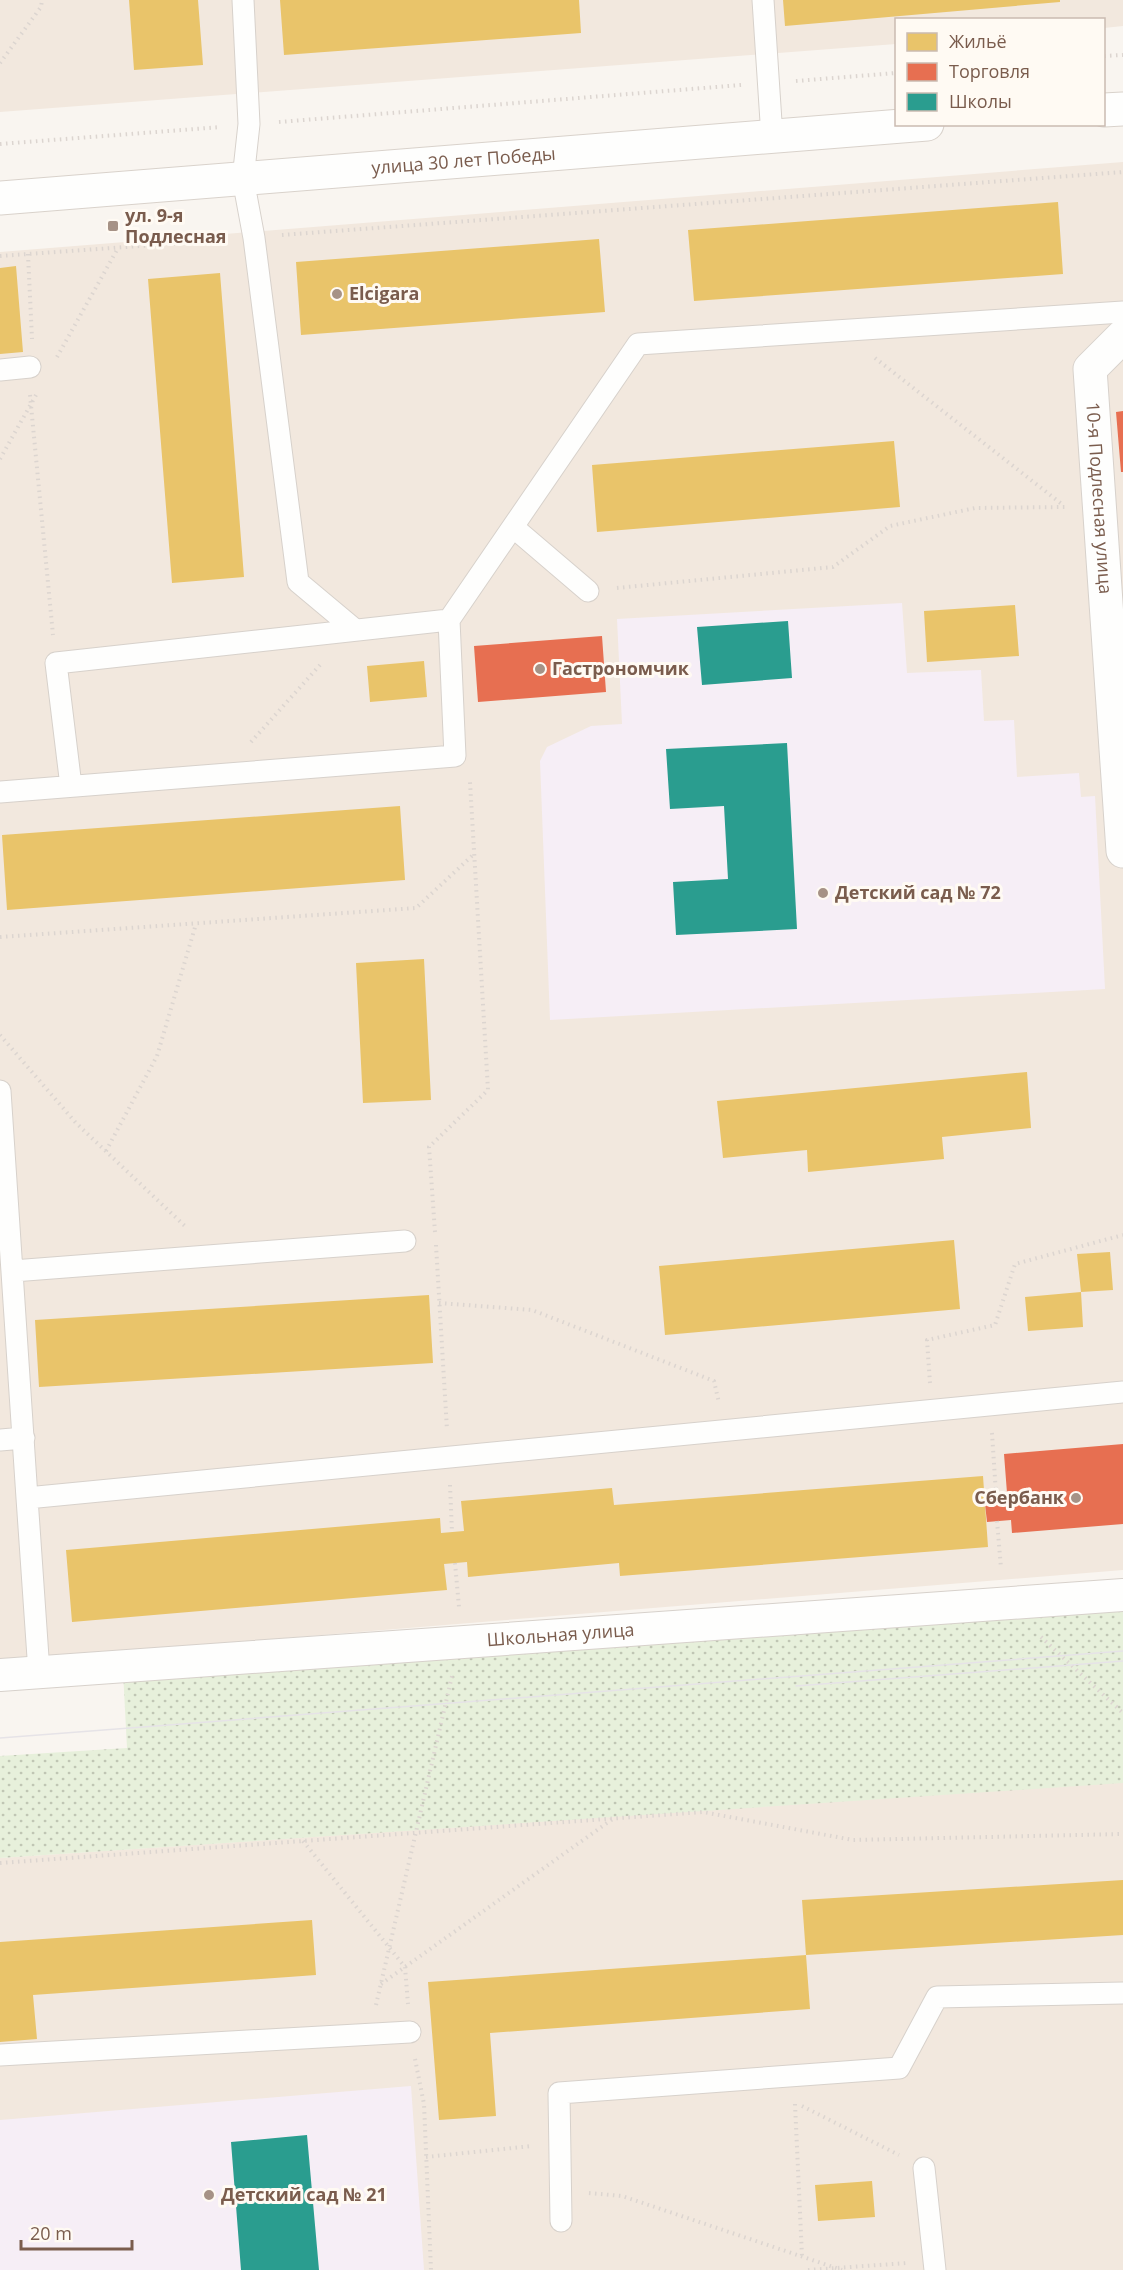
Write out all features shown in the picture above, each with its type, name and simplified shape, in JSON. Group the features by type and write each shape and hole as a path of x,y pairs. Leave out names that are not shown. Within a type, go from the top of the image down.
{"main road":[{"path":"1105,110 1123,109"},
{"name":"улица 30 лет Победы","path":"0,198 903,126"},
{"name":"10-я Подлесная улица","path":"1123,336 1090,369 1101,535 1114,575 1123,851"}],"street":[{"name":"Школьная улица","path":"0,1675 1123,1595"}],"lane":[{"path":"243,0 249,124 243,178 254,238 298,582 353,628"},
{"path":"763,0 772,137"},
{"path":"0,792 225,772 455,756 449,620 638,344 1123,312"},
{"path":"0,370 30,367"},
{"path":"513,527 588,591"},
{"path":"71,786 56,663 353,628 449,620"},
{"path":"0,1091 39,1672"},
{"path":"13,1271 405,1241"},
{"path":"27,1498 1123,1392"},
{"path":"0,1440 24,1438"},
{"path":"561,2221 559,2093 899,2068 937,1997 1123,1993"},
{"path":"0,2055 411,2032"},
{"path":"924,2168 935,2265"}],"path":[{"path":"0,63 41,7 42,0"},
{"path":"1105,56 1123,55"},
{"path":"0,144 895,73"},
{"path":"0,256 1123,172"},
{"path":"28,254 30,406 56,663"},
{"path":"841,331 1101,535"},
{"path":"588,591 833,567 890,526 975,508 1065,507"},
{"path":"225,772 353,628"},
{"path":"452,1532 429,1148 488,1090 469,766 455,756"},
{"path":"0,937 416,908 474,854"},
{"path":"106,1151 157,1056 196,924"},
{"path":"0,1035 76,1122 215,1256"},
{"path":"931,1411 927,1340 995,1325 1015,1264 1123,1235"},
{"path":"439,1303 532,1310 714,1381 724,1431"},
{"path":"990,1405 996,1494"},
{"path":"997,1521 1003,1603 1123,1713"},
{"path":"370,2033 414,1833 461,1642 455,1563"},
{"path":"0,1863 703,1812 853,1840 1123,1834"},
{"path":"381,1984 615,1818"},
{"path":"303,1841 405,1967 411,2032 424,2104 431,2270"},
{"path":"794,2077 802,2256"},
{"path":"795,2102 924,2168"},
{"path":"426,2157 560,2143"},
{"path":"561,2191 622,2196 840,2269"},
{"path":"808,2270 935,2265"}],"shaded area":[{"path":"0,0 1123,0 1123,26 1105,28 1105,18 895,18 895,44 0,112"},
{"path":"1123,162 1123,1570 0,1661 0,252"},
{"name":"Детский сад № 72","path":"902,603 907,673 981,670 984,721 1014,720 1017,777 1079,773 1081,797 1095,796 1105,989 550,1020 540,761 547,747 591,726 622,724 617,619"},
{"path":"1123,1782 1123,2270 0,2270 0,1858"},
{"name":"Детский сад № 21","path":"411,2086 424,2270 0,2270 0,2120"}],"green space":[{"path":"1123,1611 1123,1783 0,1858 0,1756 127,1748 123,1671"}],"building: Жильё":[{"path":"129,0 198,0 203,65 134,70"},
{"path":"280,0 579,0 581,33 284,55"},
{"path":"783,0 1060,0 1060,2 785,26"},
{"path":"1058,202 1063,274 694,301 688,230"},
{"path":"599,239 605,312 301,335 296,262"},
{"path":"16,266 23,352 0,354 0,268"},
{"path":"220,273 244,577 172,583 148,279"},
{"path":"894,441 900,507 597,532 592,465"},
{"path":"1015,605 1019,656 927,662 924,611"},
{"path":"424,661 427,697 370,702 367,666"},
{"path":"400,806 405,880 7,910 2,835"},
{"path":"424,959 431,1100 363,1103 356,963"},
{"path":"1027,1072 1031,1128 942,1137 944,1159 808,1172 807,1150 723,1158 717,1101"},
{"path":"954,1240 960,1309 665,1335 659,1266"},
{"path":"1110,1252 1113,1290 1081,1292 1077,1254"},
{"path":"1081,1292 1083,1327 1028,1331 1025,1297"},
{"path":"429,1295 433,1363 39,1387 35,1320"},
{"path":"983,1476 988,1547 620,1576 619,1563 468,1577 467,1562 444,1564 447,1590 72,1622 66,1550 440,1518 441,1533 464,1531 461,1501 612,1488 614,1505"},
{"path":"1123,1880 1123,1935 806,1955 802,1900"},
{"path":"312,1920 316,1975 33,1995 37,2039 0,2042 0,1942"},
{"path":"806,1955 810,2009 490,2033 496,2116 439,2120 428,1982"},
{"path":"872,2181 875,2217 818,2221 815,2185"}],"building: Торговля":[{"path":"1123,411 1123,472 1121,472 1116,412"},
{"name":"Гастрономчик","path":"602,636 606,692 478,702 474,646"},
{"path":"1123,1444 1123,1524 1012,1533 1011,1520 987,1522 984,1495 1007,1493 1004,1454"}],"building: Школы":[{"path":"788,621 792,678 702,685 697,627"},
{"path":"787,743 797,929 676,935 673,882 728,879 724,806 670,809 666,749"},
{"path":"307,2135 319,2270 241,2270 231,2142"}],"tram line":[{"path":"0,1738 1123,1651"},
{"path":"796,1686 1123,1661"}],"place":[{"name":"ул. 9-я Подлесная","path":"113,226"},
{"name":"Elcigara","path":"337,294"},
{"name":"Гастрономчик","path":"540,669"},
{"name":"Детский сад № 72","path":"823,893"},
{"name":"Сбербанк","path":"1076,1498"},
{"name":"Детский сад № 21","path":"209,2195"}]}
